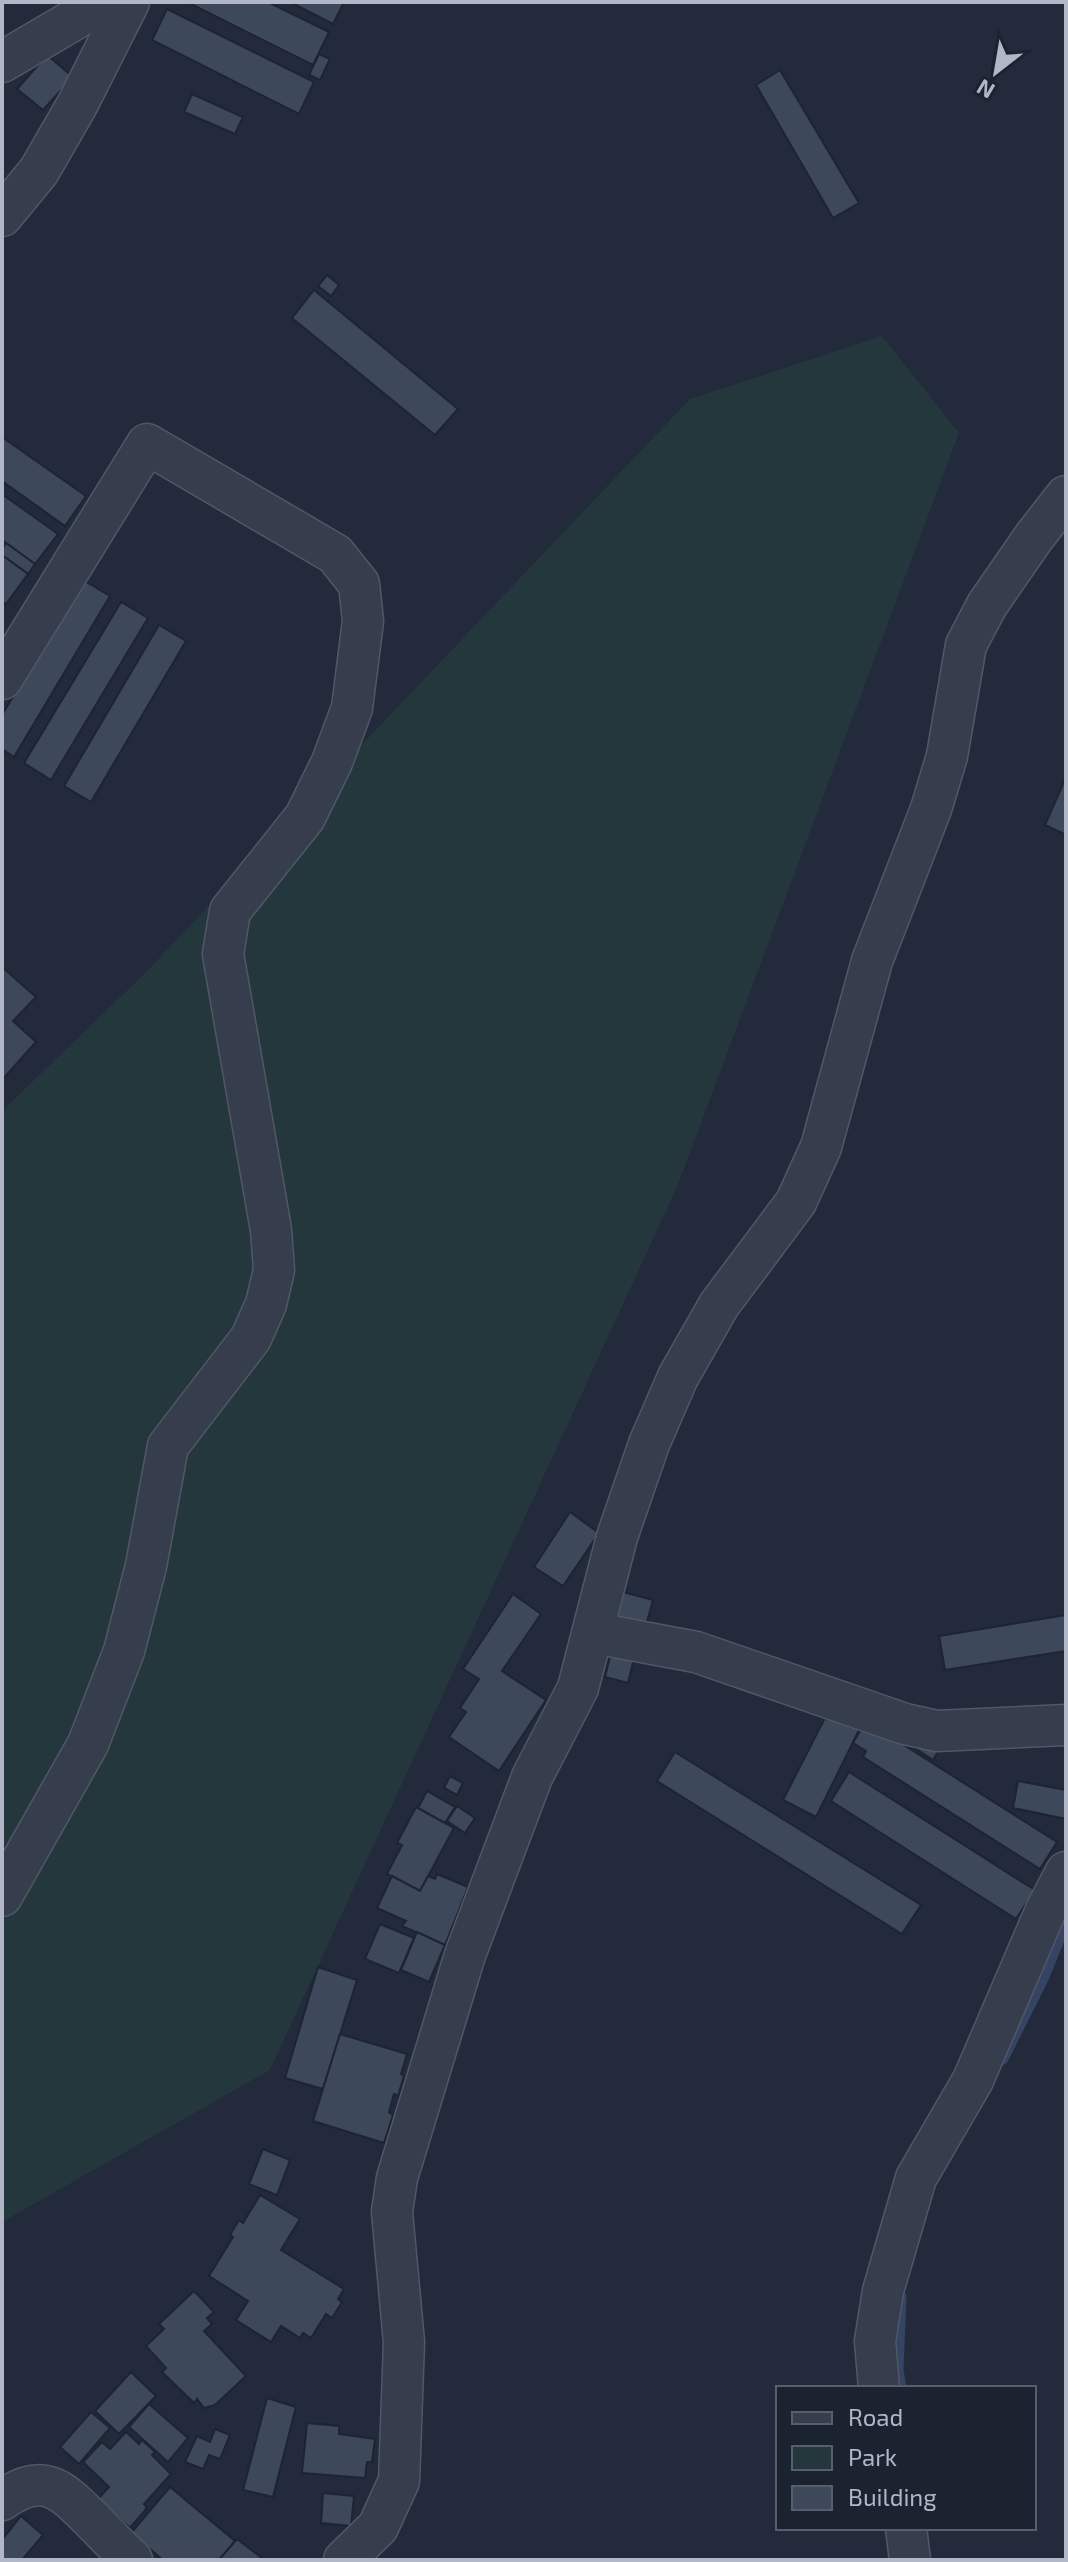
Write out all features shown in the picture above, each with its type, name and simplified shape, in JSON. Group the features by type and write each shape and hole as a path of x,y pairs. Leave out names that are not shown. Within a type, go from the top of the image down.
{"street":[{"path":"2,62 104,2"},
{"path":"2,216 39,171 77,105 129,2"},
{"path":"2,679 147,444 335,554 359,584 363,621 352,708 347,722 332,762 305,817 230,911 223,954 271,1230 274,1270 266,1304 251,1338 168,1446 146,1566 124,1651 88,1744 2,1896"},
{"path":"344,2560 378,2527 399,2481 404,2342 392,2212 397,2178 465,1955 532,1777 578,1688 617,1537 649,1444 678,1377 719,1305 796,1202 821,1147 872,961 931,809 947,756 966,645 987,605 1066,496"},
{"path":"594,1633 696,1652 905,1724 937,1731 1066,1725"},
{"path":"879,2386 875,2341 881,2304 916,2178 973,2080 1046,1910 1066,1872"},
{"path":"2,2500 11,2493 39,2484 62,2491 132,2560"},
{"path":"906,2530 910,2560"}],"green space":[{"path":"882,336 959,433 678,1185 270,2070 2,2222 2,1111 145,973 690,399"}],"building":[{"path":"187,2 268,2 329,32 313,65"},
{"path":"290,2 344,2 333,24"},
{"path":"167,9 314,82 299,114 152,40"},
{"path":"319,54 330,59 320,80 309,75"},
{"path":"47,55 73,77 43,110 17,89"},
{"path":"780,70 859,203 833,218 756,85"},
{"path":"192,94 243,117 235,134 184,112"},
{"path":"327,275 339,285 331,296 318,286"},
{"path":"314,290 458,409 435,435 292,318"},
{"path":"2,437 86,496 65,526 2,481"},
{"path":"2,494 58,534 35,564 2,540"},
{"path":"6,543 35,564 28,574 2,555"},
{"path":"2,555 28,574 6,604 2,601"},
{"path":"83,580 110,596 14,757 2,749 2,715"},
{"path":"121,602 148,618 51,780 24,763"},
{"path":"159,625 186,641 91,802 64,786"},
{"path":"1066,777 1066,835 1045,825"},
{"path":"2,967 36,997 13,1021 36,1042 2,1080"},
{"path":"570,1512 599,1533 563,1586 534,1567"},
{"path":"623,1592 653,1600 645,1629 615,1621"},
{"path":"513,1594 541,1614 502,1671 546,1700 499,1771 449,1737 466,1712 460,1708 479,1679 463,1669"},
{"path":"1066,1615 1066,1651 945,1670 939,1636"},
{"path":"612,1648 635,1654 628,1683 605,1677"},
{"path":"830,1708 862,1724 816,1817 783,1800"},
{"path":"866,1721 1057,1842 1040,1869 863,1757 866,1751 853,1743"},
{"path":"923,1737 942,1745 933,1760 915,1748"},
{"path":"675,1752 921,1905 902,1934 657,1781"},
{"path":"849,1772 1035,1890 1016,1919 831,1801"},
{"path":"450,1776 463,1783 457,1795 444,1788"},
{"path":"1018,1781 1066,1790 1066,1819 1013,1808"},
{"path":"427,1791 455,1807 445,1823 418,1808"},
{"path":"457,1806 475,1818 465,1833 447,1821"},
{"path":"416,1807 454,1828 420,1891 387,1874 402,1845 397,1843"},
{"path":"437,1874 468,1887 445,1945 402,1926 406,1921 377,1908 392,1876 420,1891 428,1876 435,1879"},
{"path":"380,1924 414,1938 399,1973 365,1959"},
{"path":"417,1932 445,1945 429,1982 401,1970"},
{"path":"318,1967 357,1980 323,2089 285,2078"},
{"path":"340,2034 407,2054 398,2096 394,2094 389,2112 393,2115 384,2143 313,2121"},
{"path":"263,2149 290,2160 277,2195 249,2184"},
{"path":"260,2195 300,2219 281,2250 344,2289 338,2299 342,2302 332,2318 326,2314 311,2338 303,2333 300,2338 281,2326 271,2342 236,2320 248,2301 209,2276 233,2237 230,2235 239,2220 243,2223"},
{"path":"194,2291 214,2312 207,2318 212,2324 204,2331 246,2376 215,2405 204,2408 197,2399 194,2403 162,2372 166,2368 146,2346 164,2329 159,2324"},
{"path":"131,2372 156,2396 119,2434 95,2411"},
{"path":"267,2398 296,2407 273,2497 243,2490"},
{"path":"149,2404 188,2438 168,2462 129,2427"},
{"path":"91,2412 110,2428 79,2464 60,2447"},
{"path":"307,2423 339,2426 339,2434 375,2439 372,2462 367,2462 365,2478 302,2473"},
{"path":"215,2429 230,2435 220,2459 209,2455 203,2469 185,2462 197,2436 210,2442"},
{"path":"126,2432 139,2444 142,2440 155,2452 152,2455 171,2474 144,2504 147,2508 130,2528 98,2499 109,2487 83,2462 102,2442 110,2449"},
{"path":"170,2487 235,2541 219,2560 163,2560 131,2533"},
{"path":"323,2493 354,2496 351,2526 321,2523"},
{"path":"21,2516 43,2535 22,2560 5,2560 2,2558 2,2540"},
{"path":"237,2539 262,2558 219,2560"}],"waterway":[{"path":"1003,2059 1043,1979 1066,1923"},
{"path":"901,2297 898,2370 901,2386"}]}
